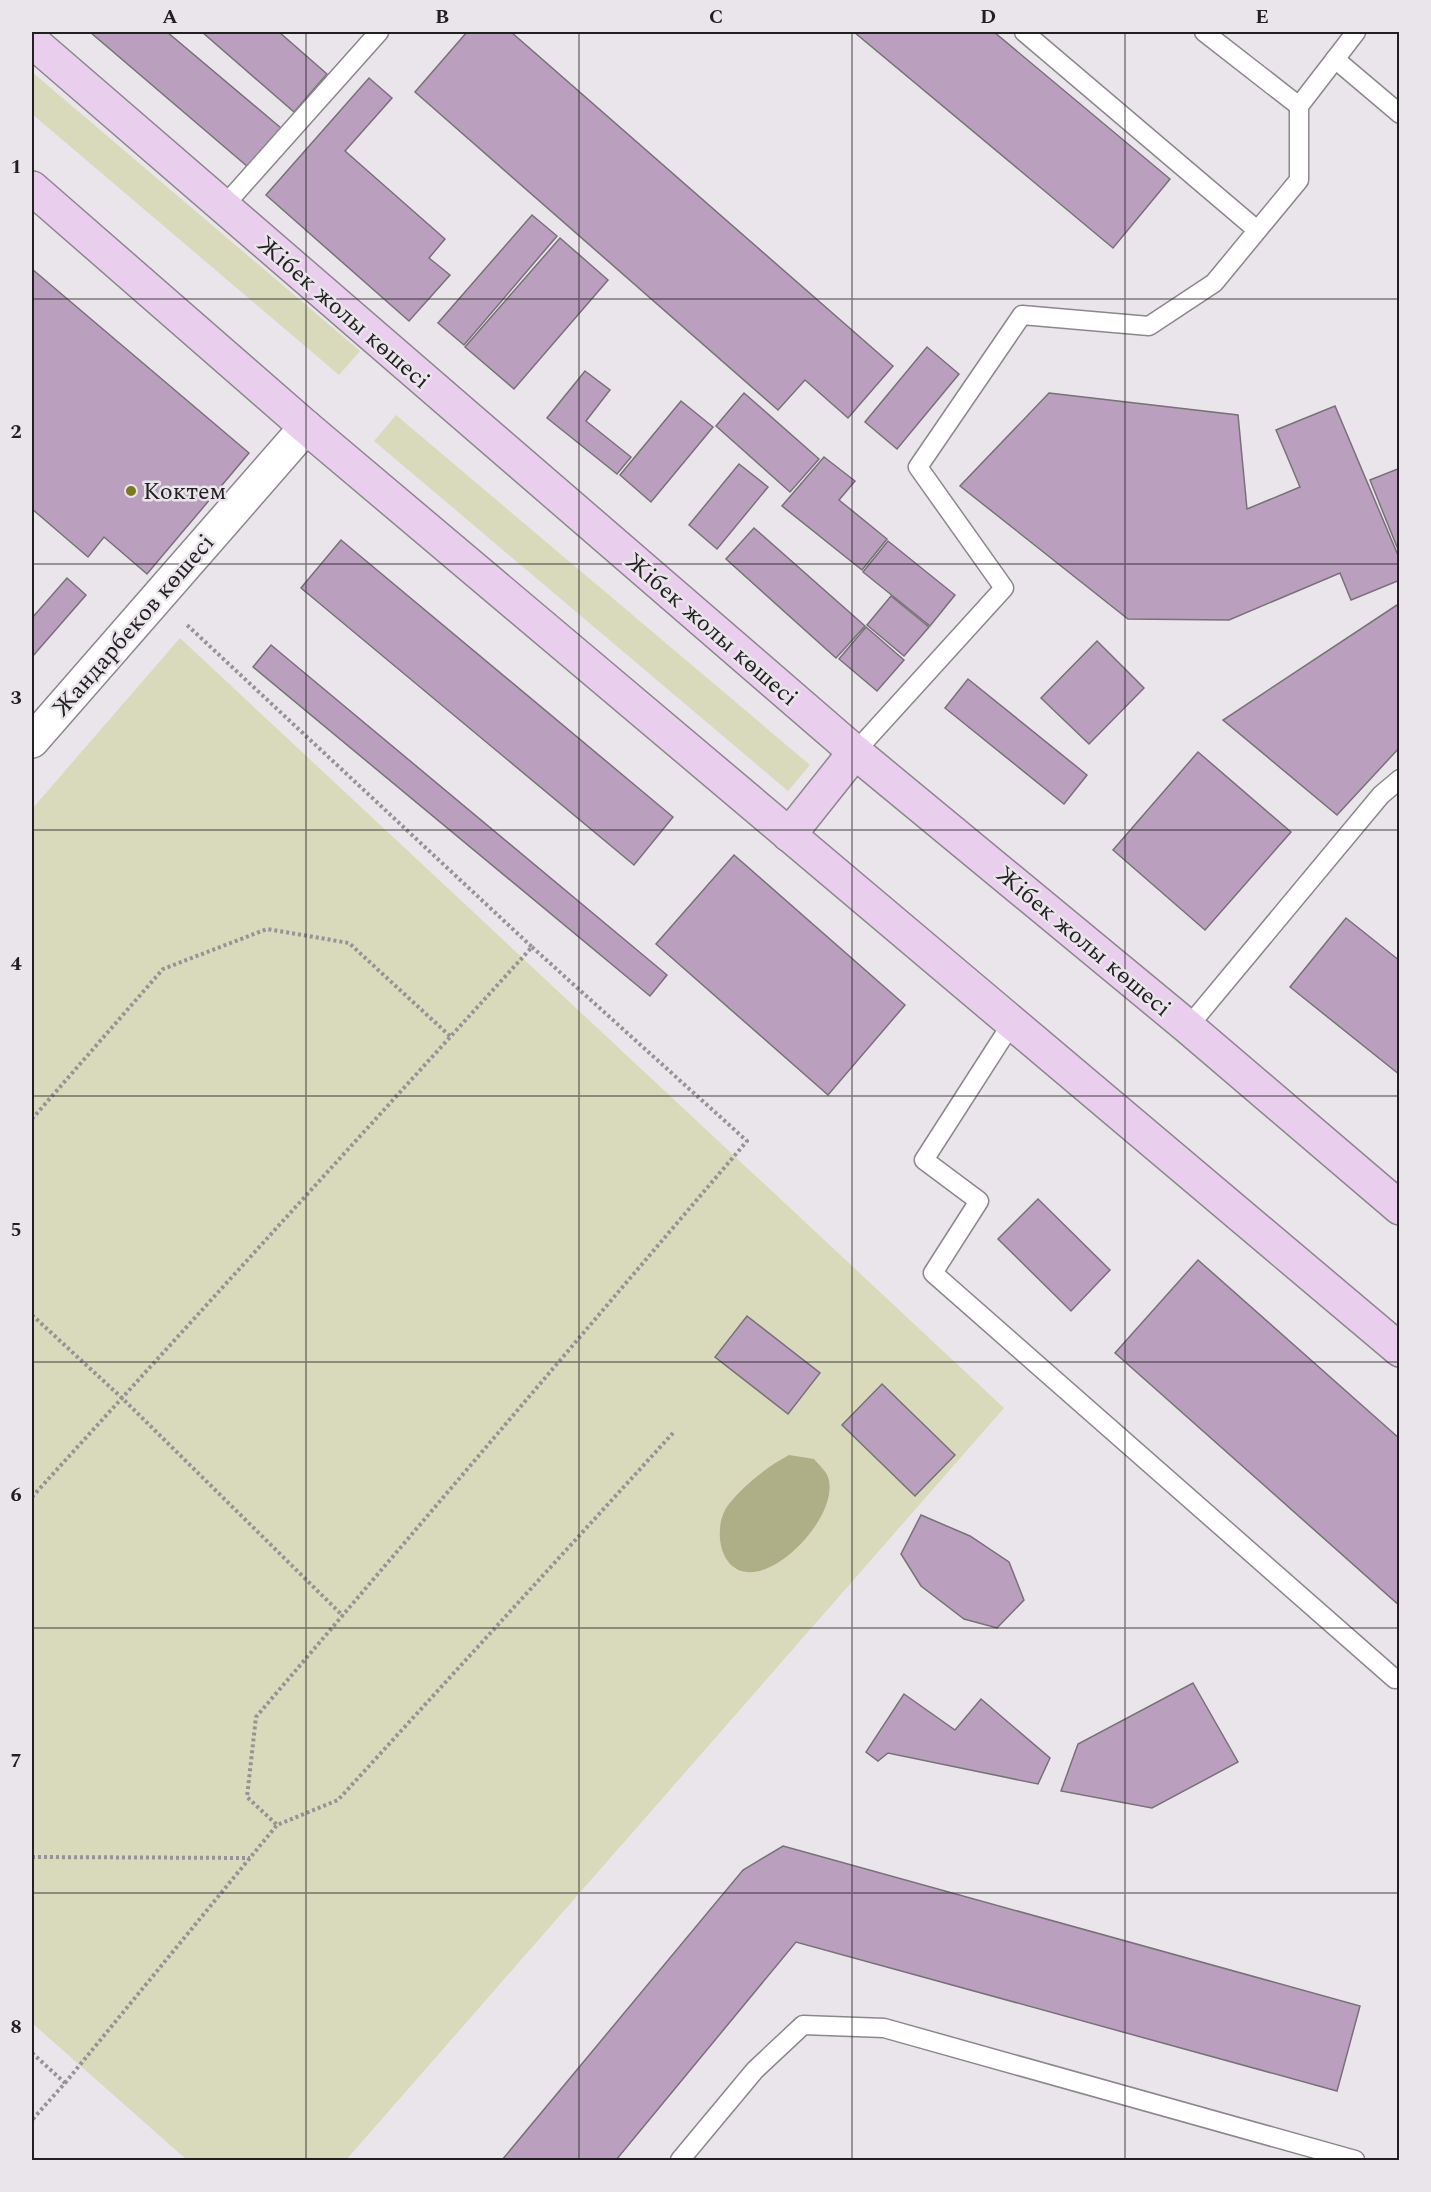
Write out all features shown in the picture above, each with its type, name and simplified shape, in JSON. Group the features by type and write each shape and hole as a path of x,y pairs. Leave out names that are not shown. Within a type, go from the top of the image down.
{"main road":[{"name":"Жібек жолы көшесі","path":"32,41 855,752 1188,1027 1400,1208"},
{"path":"32,188 306,427 1400,1350"},
{"path":"789,835 855,752"}],"street":[{"name":"Жандарбеков көшесі","path":"32,741 306,427"}],"lane":[{"path":"223,207 379,32"},
{"path":"1024,32 1257,230"},
{"path":"1204,32 1299,106"},
{"path":"855,752 1004,588 918,467 1022,315 1149,326 1214,283 1299,180 1299,106 1356,32"},
{"path":"1335,59 1400,114"},
{"path":"1188,1027 1381,795 1400,778"},
{"path":"1012,1023 924,1160 979,1201 933,1273 1395,1679"},
{"path":"680,2160 755,2070 803,2025 884,2028 1355,2160"}],"path":[{"path":"158,597 532,947 747,1141 256,1717 247,1797 277,1825"},
{"path":"32,1119 163,969 267,929 349,943 451,1036"},
{"path":"32,1497 532,947"},
{"path":"32,1315 122,1398 343,1616"},
{"path":"32,2120 277,1825 339,1800 673,1433"},
{"path":"32,1857 251,1858"},
{"path":"32,2053 65,2083"}],"shaded area":[{"path":"32,72 360,351 339,375 32,114"},
{"path":"396,415 810,765 788,791 374,441"},
{"path":"180,638 1004,1408 346,2160 187,2160 32,2023 32,809"},
{"path":"789,1455 814,1459 826,1472 829,1491 825,1507 805,1539 776,1564 761,1571 747,1572 737,1569 729,1563 721,1544 721,1522 724,1512 749,1483"}],"building":[{"path":"90,32 167,32 281,128 248,167"},
{"path":"202,32 279,32 327,74 294,112"},
{"path":"467,32 511,32 893,366 848,418 805,380 778,410 415,92"},
{"path":"854,32 994,32 1170,179 1113,248"},
{"path":"369,78 392,98 345,151 445,239 429,258 450,275 409,321 266,195"},
{"path":"532,215 557,236 464,345 438,323"},
{"path":"560,238 608,280 514,389 465,347"},
{"name":"Коктем","path":"32,269 249,453 147,574 104,537 88,557 32,509"},
{"path":"927,347 959,374 897,449 865,422"},
{"path":"585,371 610,390 586,421 631,457 617,474 547,418"},
{"path":"744,393 819,459 790,492 716,426"},
{"path":"1049,393 1238,415 1247,509 1300,487 1276,430 1335,406 1400,560 1400,580 1351,600 1340,573 1229,620 1128,619 960,486"},
{"path":"681,401 713,427 651,502 620,475"},
{"path":"824,457 855,481 839,500 887,539 862,570 782,506"},
{"path":"739,464 768,487 717,549 689,525"},
{"path":"1400,468 1400,551 1399,552 1370,480"},
{"path":"754,528 865,626 836,658 726,559"},
{"path":"341,540 673,817 634,865 301,588"},
{"path":"888,541 955,595 930,626 863,572"},
{"path":"67,578 86,595 32,657 32,618"},
{"path":"891,596 929,627 904,656 867,625"},
{"path":"1400,603 1400,747 1337,815 1223,720"},
{"path":"866,627 904,660 877,691 839,659"},
{"path":"1097,641 1144,688 1089,744 1041,698"},
{"path":"271,645 667,975 650,996 253,667"},
{"path":"968,679 1087,775 1064,804 945,708"},
{"path":"1198,752 1291,832 1205,930 1113,850"},
{"path":"734,855 905,1005 828,1095 656,944"},
{"path":"1346,918 1400,961 1400,1075 1290,987"},
{"path":"1038,1199 1110,1270 1071,1311 998,1239"},
{"path":"1198,1260 1400,1439 1400,1606 1115,1353"},
{"path":"747,1316 820,1373 788,1414 715,1357"},
{"path":"882,1384 955,1455 915,1496 842,1425"},
{"path":"921,1515 970,1536 1009,1562 1024,1600 997,1628 964,1619 921,1586 901,1554"},
{"path":"1193,1683 1238,1762 1152,1808 1061,1791 1078,1744"},
{"path":"904,1694 955,1730 981,1699 1050,1758 1038,1784 888,1753 878,1761 866,1752"},
{"path":"783,1846 1360,2006 1337,2091 796,1942 616,2160 502,2160 743,1870"}],"place":[{"name":"Коктем","path":"131,491"}]}
